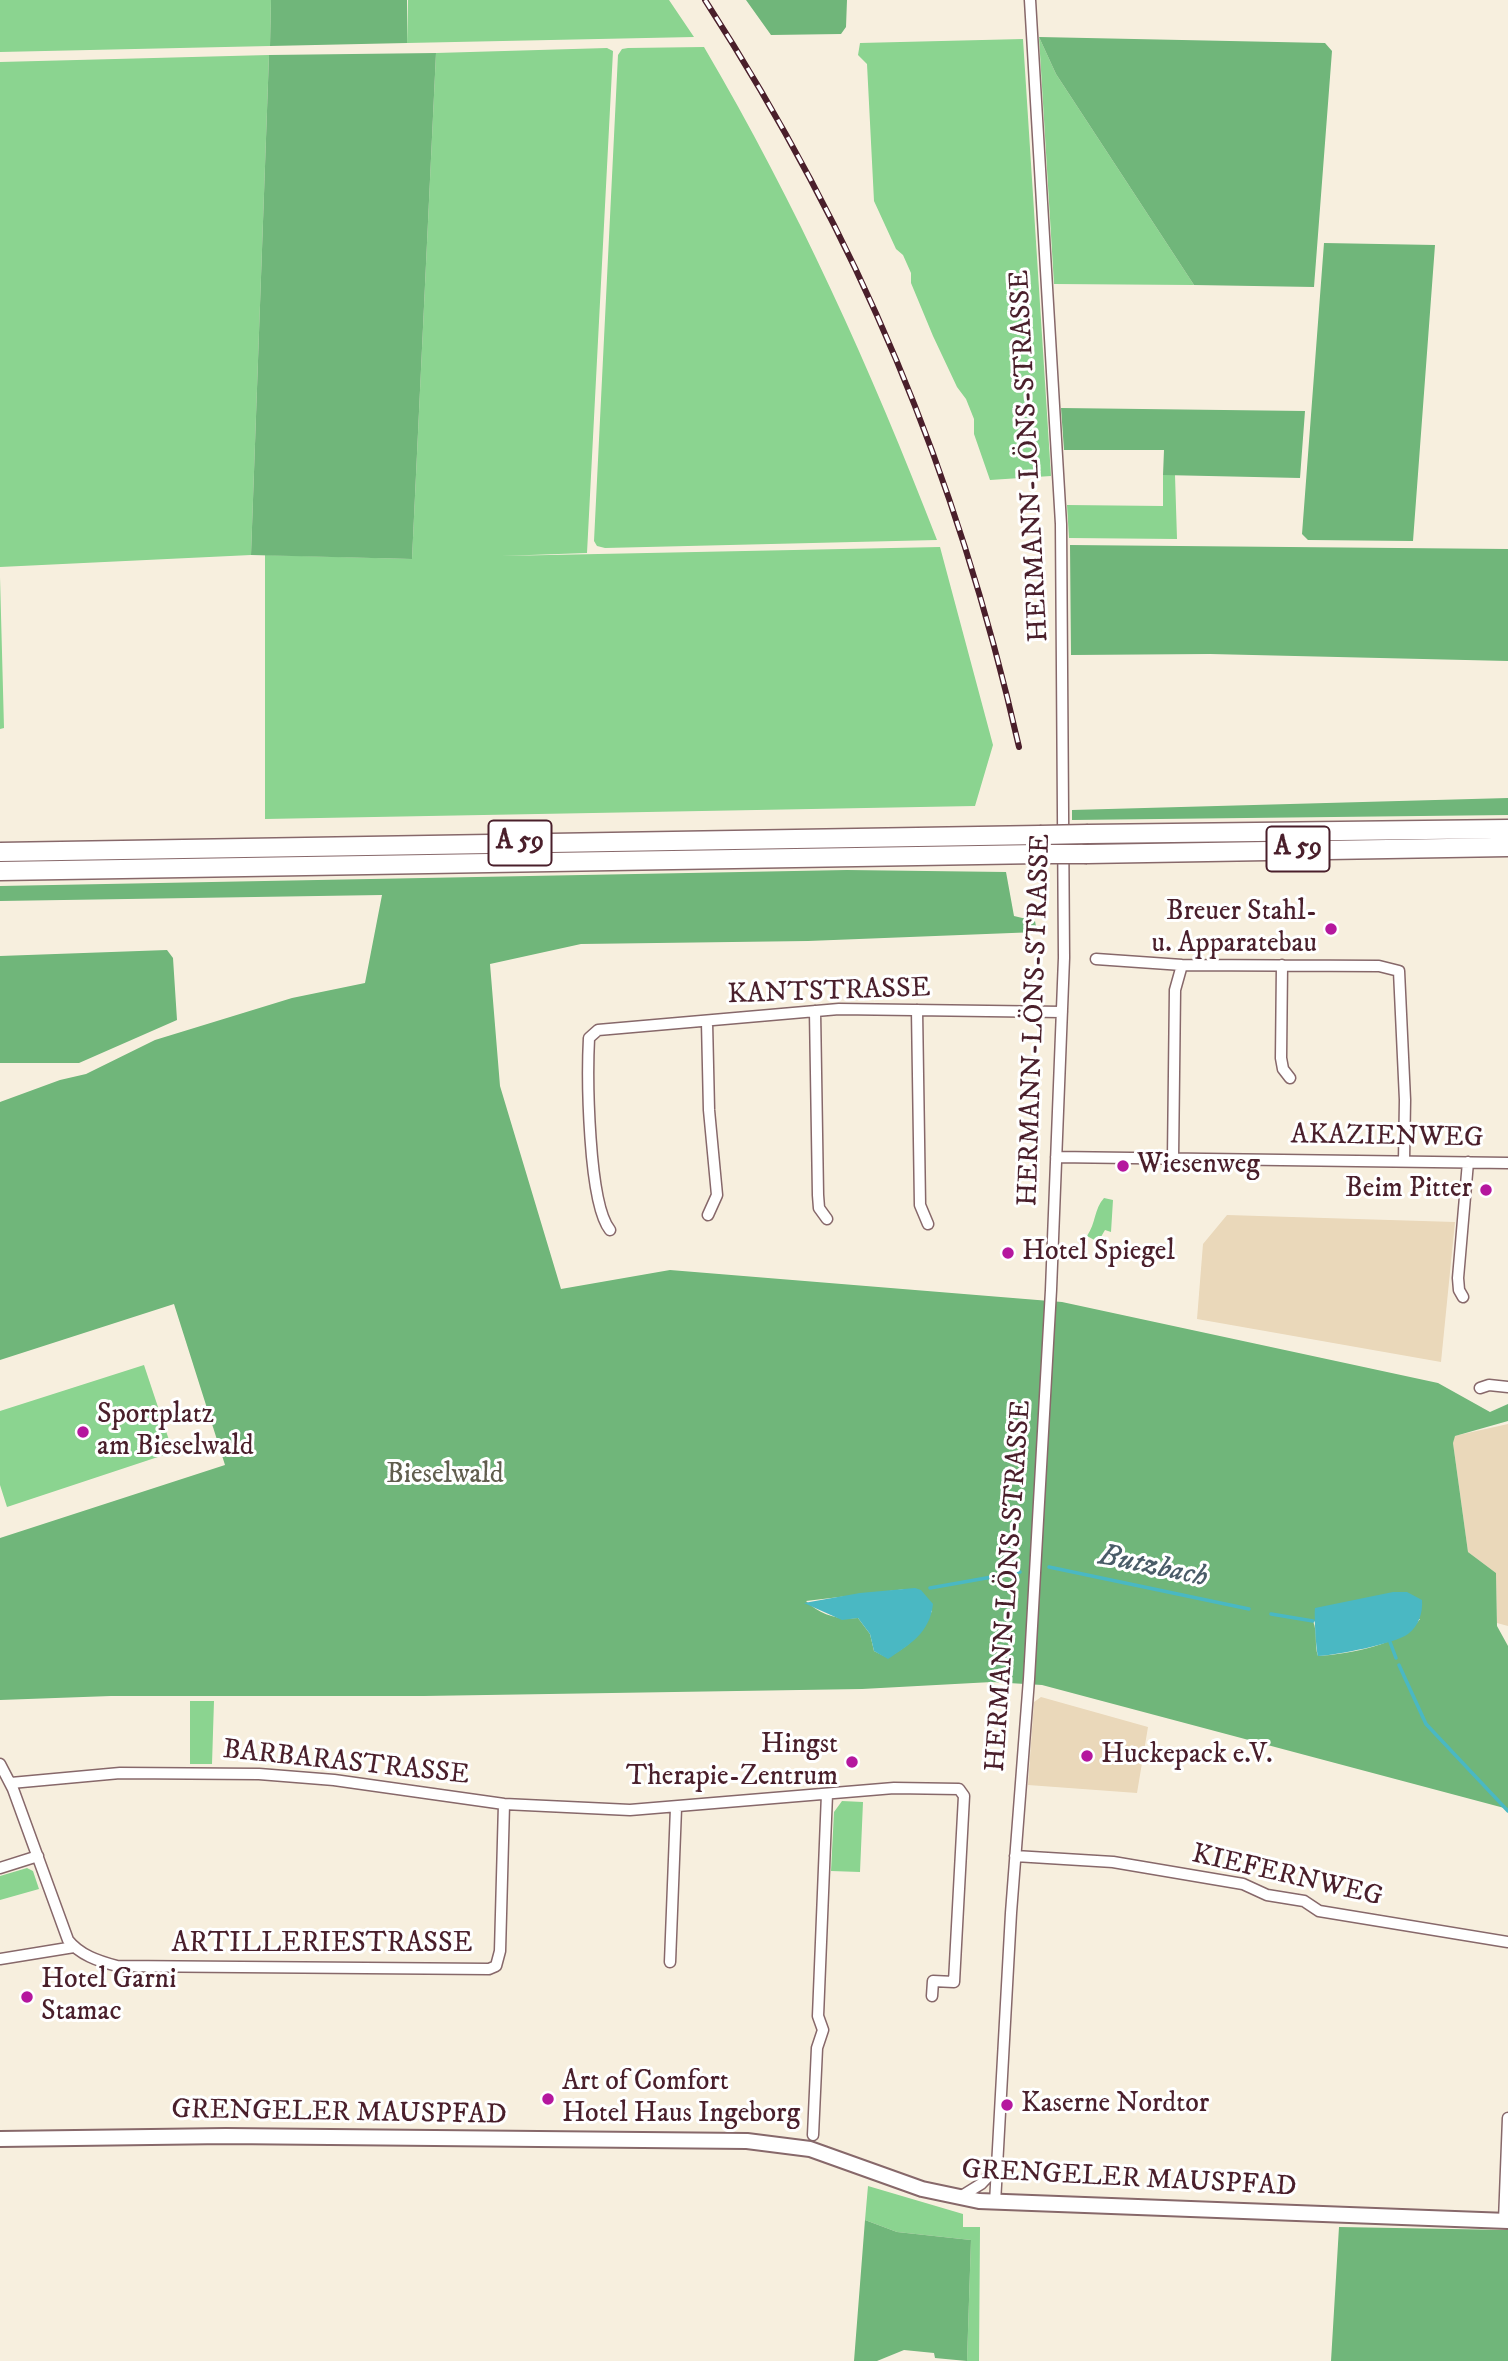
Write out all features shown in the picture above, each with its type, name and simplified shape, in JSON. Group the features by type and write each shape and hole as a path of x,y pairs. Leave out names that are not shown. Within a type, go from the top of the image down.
{"highway":[{"name":"A 59","path":"0,852 1508,829"},
{"name":"A 59","path":"0,871 1508,847"}],"main road":[{"name":"GRENGELER MAUSPFAD","path":"0,2139 226,2136 757,2141 810,2149 957,2199 995,2203 1506,2221"}],"street":[{"name":"HERMANN-LÖNS-STRASSE","path":"995,2203 1015,1856 1029,1679 1062,1012 1062,533 1030,0"},
{"path":"1096,959 1182,965 1378,966 1399,971 1405,1100 1404,1161"},
{"path":"1173,1158 1175,990 1182,965"},
{"path":"1282,965 1281,1058 1283,1069 1290,1077"},
{"path":"917,1010 920,1206 928,1224"},
{"name":"KANTSTRASSE","path":"610,1230 600,1215 592,1144 589,1038 598,1030 815,1011 1062,1012"},
{"path":"815,1011 818,1195 819,1208 827,1219"},
{"path":"707,1022 709,1110 717,1195 708,1215"},
{"name":"AKAZIENWEG","path":"1056,1157 1508,1163"},
{"path":"1463,1297 1458,1278 1468,1162"},
{"path":"1480,1388 1489,1385 1508,1387"},
{"path":"0,1764 11,1783 64,1930 74,1947 0,1959"},
{"name":"BARBARASTRASSE","path":"11,1783 120,1773 259,1774 334,1780 504,1804 577,1809 676,1808 904,1788 959,1789 964,1796 954,1982 933,1981 932,1996"},
{"path":"813,2135 817,2048 823,2031 818,2016 827,1794"},
{"name":"ARTILLERIESTRASSE","path":"74,1947 96,1961 117,1966 489,1969 495,1966 500,1951 504,1804"},
{"path":"670,1962 676,1808"},
{"path":"0,1868 38,1856"},
{"name":"KIEFERNWEG","path":"1015,1856 1113,1863 1219,1879 1243,1884 1267,1895 1304,1901 1319,1912 1508,1942"},
{"path":"1506,2221 1508,2118"},
{"path":"957,2199 981,2185 997,2167"}],"shaded area":[{"path":"1227,1215 1455,1222 1441,1362 1197,1319 1203,1244"},
{"path":"1508,1424 1508,1626 1497,1623 1496,1573 1468,1552 1453,1443 1454,1436"},
{"name":"Huckepack e.V.","path":"1041,1697 1148,1727 1137,1793 1028,1785 1034,1702"}],"green space":[{"path":"0,0 271,0 270,46 0,52"},
{"path":"271,0 407,0 407,43 270,46"},
{"path":"408,0 669,0 694,37 407,43"},
{"path":"746,0 847,0 846,27 841,34 771,35"},
{"path":"1039,37 1056,74 1194,285 1054,284"},
{"path":"1039,37 1325,43 1332,51 1314,287 1194,285 1056,74"},
{"path":"1023,39 1051,476 990,480 974,434 974,419 966,399 957,387 933,336 911,283 911,273 903,255 896,249 874,201 867,64 858,55 860,43"},
{"path":"704,47 770,167 831,289 886,413 937,540 605,548 597,546 594,541 618,55 622,49 628,48"},
{"path":"607,48 613,51 587,553 501,556 940,547 993,745 975,806 265,819 265,555 412,559 436,53"},
{"path":"436,53 412,559 251,555 269,55"},
{"path":"269,55 251,555 0,567 0,62"},
{"path":"1324,243 1435,245 1413,541 1308,540 1302,534"},
{"path":"1061,408 1305,411 1300,478 1163,475 1164,450 1064,450"},
{"path":"1163,475 1175,475 1177,539 1069,538 1067,505 1163,506"},
{"path":"1070,545 1508,549 1508,661 1210,654 1071,655"},
{"path":"0,577 4,728 0,729"},
{"path":"1508,798 1508,815 1072,820 1072,810"},
{"name":"Bieselwald","path":"847,870 1006,872 1014,916 1035,921 1037,932 808,941 581,944 490,964 500,1086 561,1289 670,1270 1062,1302 1438,1383 1490,1412 1508,1404 1508,1421 1455,1436 1453,1443 1468,1552 1496,1573 1497,1626 1508,1646 1508,1809 1042,1685 992,1682 862,1689 424,1696 111,1696 0,1700 0,1538 225,1465 174,1304 0,1360 0,1102 60,1080 86,1074 155,1040 292,998 365,983 382,895 0,901 0,886","holes":["906,1589 921,1592 932,1611 914,1639 888,1658 874,1651 870,1634 858,1618 830,1616 806,1601","1420,1619 1412,1628 1388,1642 1359,1650 1318,1656 1313,1621"]},
{"path":"167,950 173,958 177,1020 79,1063 0,1063 0,956"},
{"path":"1104,1198 1113,1200 1111,1232 1105,1230 1098,1242 1087,1236"},
{"name":"Sportplatz am Bieselwald","path":"144,1365 173,1452 7,1507 0,1485 0,1411"},
{"path":"190,1701 214,1701 212,1764 190,1764"},
{"path":"842,1801 863,1802 860,1872 831,1871 834,1812"},
{"path":"27,1868 33,1871 39,1889 0,1900 0,1876"},
{"path":"868,2186 963,2214 963,2227 980,2227 979,2361 967,2361 971,2240 897,2232 865,2220"},
{"path":"865,2220 897,2232 971,2240 967,2361 935,2358 934,2353 904,2350 877,2361 854,2361"},
{"path":"1339,2227 1508,2230 1508,2361 1331,2361"}],"water":[{"path":"915,1588 921,1590 933,1604 928,1623 917,1637 888,1659 874,1651 870,1634 858,1618 842,1620 804,1603 860,1593"},
{"path":"1393,1592 1407,1592 1422,1600 1420,1618 1408,1634 1378,1645 1318,1656 1315,1608"}],"waterway":[{"name":"Butzbach","path":"1049,1567 1249,1609"},
{"name":"Butzbach","path":"930,1588 1020,1572"},
{"name":"Butzbach","path":"1271,1614 1313,1621"},
{"name":"Butzbach","path":"1390,1642 1396,1658"},
{"name":"Butzbach","path":"1399,1665 1426,1724 1508,1811"}],"railway":[{"path":"705,0 760,89 810,178 855,268 896,360 933,453 965,548 994,646 1019,747"}],"place":[{"name":"Breuer Stahl- u. Apparatebau","path":"1331,929"},
{"name":"Wiesenweg","path":"1123,1166"},
{"name":"Beim Pitter","path":"1486,1190"},
{"name":"Hotel Spiegel","path":"1008,1253"},
{"name":"Sportplatz am Bieselwald","path":"83,1432"},
{"name":"Huckepack e.V.","path":"1087,1756"},
{"name":"Hingst Therapie-Zentrum","path":"852,1762"},
{"name":"Hotel Garni Stamac","path":"27,1997"},
{"name":"Art of Comfort Hotel Haus Ingeborg","path":"548,2099"},
{"name":"Kaserne Nordtor","path":"1007,2105"}]}
